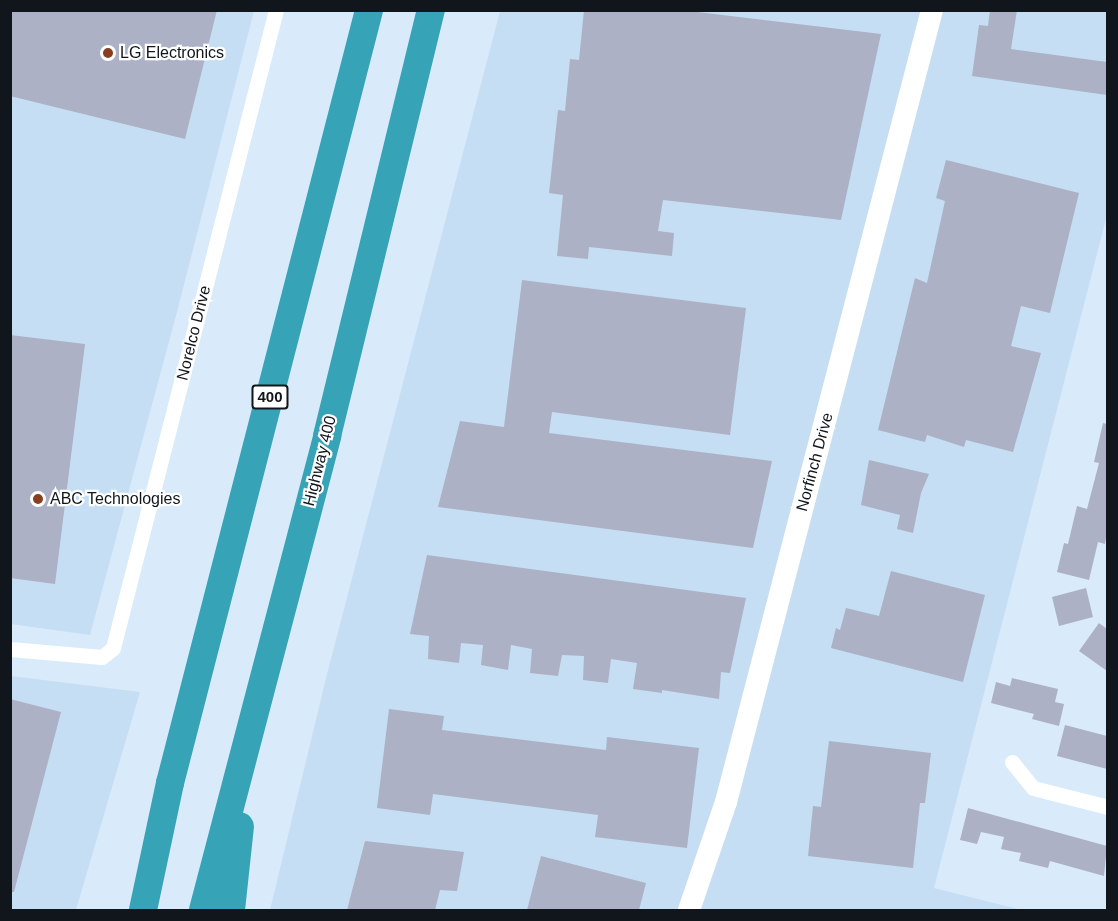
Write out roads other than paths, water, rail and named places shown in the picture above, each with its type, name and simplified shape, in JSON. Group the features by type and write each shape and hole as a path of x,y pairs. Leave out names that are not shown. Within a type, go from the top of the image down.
{"highway":[{"name":"400","path":"143,910 170,783 369,10"},
{"name":"Highway 400","path":"203,910 248,741 431,10"},
{"path":"231,910 248,741"},
{"path":"122,910 170,783"}],"street":[{"name":"Norelco Drive","path":"10,649 102,657 109,653 117,636 276,10"},
{"name":"Norfinch Drive","path":"689,910 726,802 932,10"},
{"path":"1012,762 1033,788 1107,807"}],"place":[{"name":"LG Electronics","path":"108,53"},
{"name":"ABC Technologies","path":"38,499"}]}
